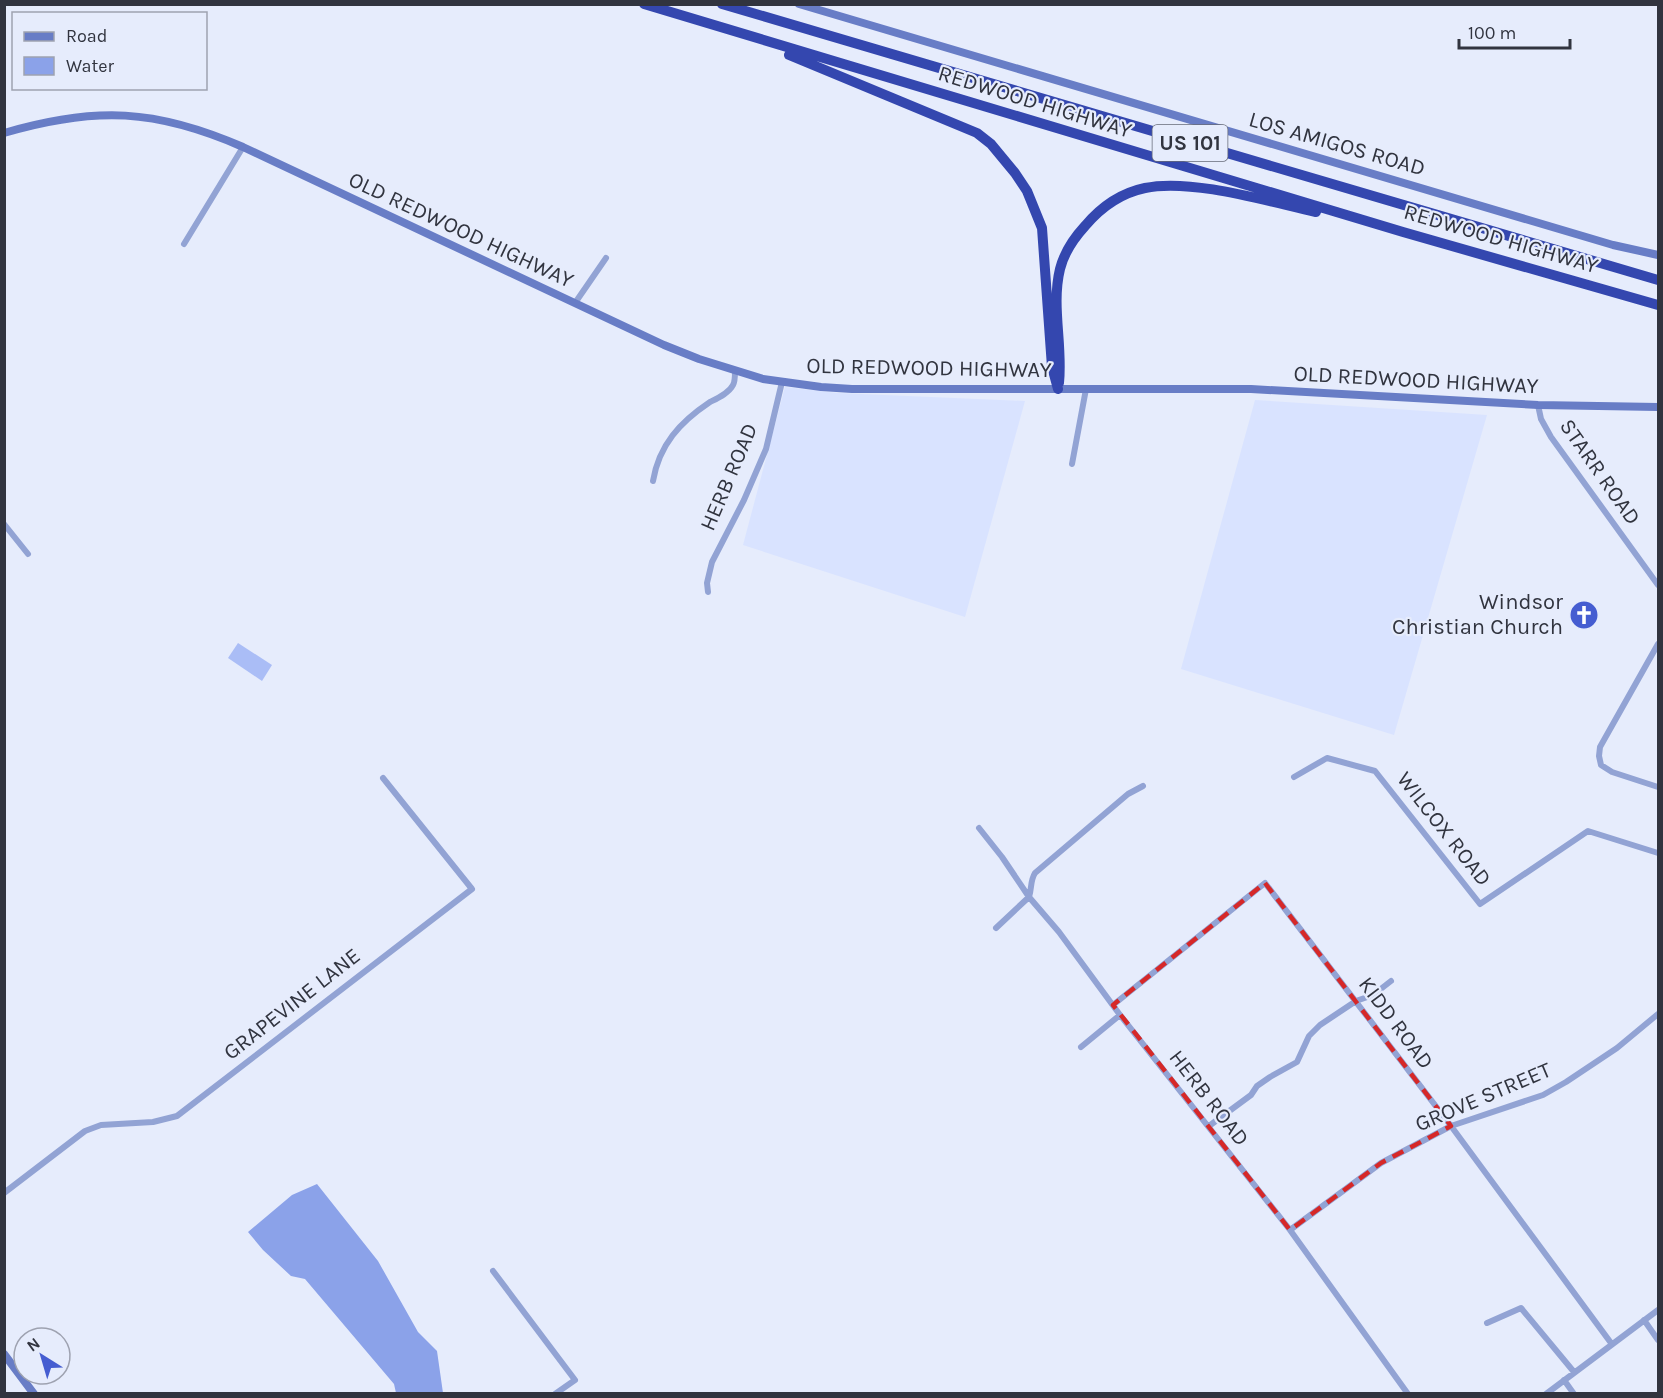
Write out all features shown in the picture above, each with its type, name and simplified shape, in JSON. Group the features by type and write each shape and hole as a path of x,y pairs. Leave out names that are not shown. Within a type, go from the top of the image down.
{"highway":[{"name":"REDWOOD HIGHWAY","path":"644,4 1403,232 1659,305"},
{"name":"REDWOOD HIGHWAY","path":"722,4 1659,280"},
{"path":"738,34 977,133 1002,155 1027,191 1042,228 1052,367 1058,389"},
{"path":"1058,389 1060,367 1056,294 1060,268 1077,235 1089,220 1115,199 1146,188 1164,186 1192,188 1226,192 1403,232"}],"main road":[{"name":"LOS AMIGOS ROAD","path":"800,4 1613,245 1659,255"},
{"name":"OLD REDWOOD HIGHWAY","path":"4,133 49,121 112,114 174,122 216,135 664,345 735,371 782,382 852,388 1251,389 1538,405 1659,407"},
{"path":"4,1354 34,1394"}],"street":[{"path":"184,244 243,147"},
{"path":"574,303 606,258"},
{"path":"653,481 656,463 664,446 694,414 726,393 733,385 735,371"},
{"name":"HERB ROAD","path":"708,592 707,583 712,562 744,500 766,449 782,382"},
{"path":"1072,464 1086,389"},
{"name":"STARR ROAD","path":"1538,405 1541,419 1551,437 1659,585"},
{"path":"4,524 28,554"},
{"path":"1659,644 1600,747 1599,756 1601,765 1612,772 1659,787"},
{"name":"WILCOX ROAD","path":"1294,777 1327,758 1375,771 1480,904 1588,831 1659,853"},
{"name":"GRAPEVINE LANE","path":"4,1193 85,1131 101,1125 153,1122 177,1116 472,889 383,778"},
{"path":"996,928 1029,897 1030,881 1035,873 1128,794 1143,786"},
{"name":"HERB ROAD","path":"979,828 1120,1015 1290,1230 1408,1394"},
{"name":"KIDD ROAD","path":"1113,1005 1265,883 1452,1126 1611,1344"},
{"path":"1209,1126 1251,1095 1257,1086 1297,1062 1309,1036 1320,1025 1356,1001 1373,995 1391,981"},
{"name":"GROVE STREET","path":"1290,1230 1381,1163 1452,1126 1543,1095 1617,1048 1659,1014"},
{"path":"1080,1047 1120,1015"},
{"path":"493,1271 575,1380 555,1394"},
{"path":"1487,1323 1521,1308 1574,1372"},
{"path":"1546,1394 1659,1310"},
{"path":"1644,1320 1659,1340"},
{"path":"1564,1380 1574,1394"}],"highlighted area":[{"path":"1265,883 1451,1126 1381,1163 1290,1230 1113,1005"}],"shaded area":[{"path":"785,387 838,393 1025,401 965,617 743,545"},
{"path":"1255,400 1487,415 1394,735 1181,669"},
{"path":"238,643 272,665 262,681 228,658"}],"water":[{"path":"317,1184 378,1261 418,1332 437,1351 443,1393 396,1393 394,1384 305,1279 291,1276 263,1250 248,1232 292,1195"}],"place":[{"name":"Windsor Christian Church","path":"1584,615"}]}
